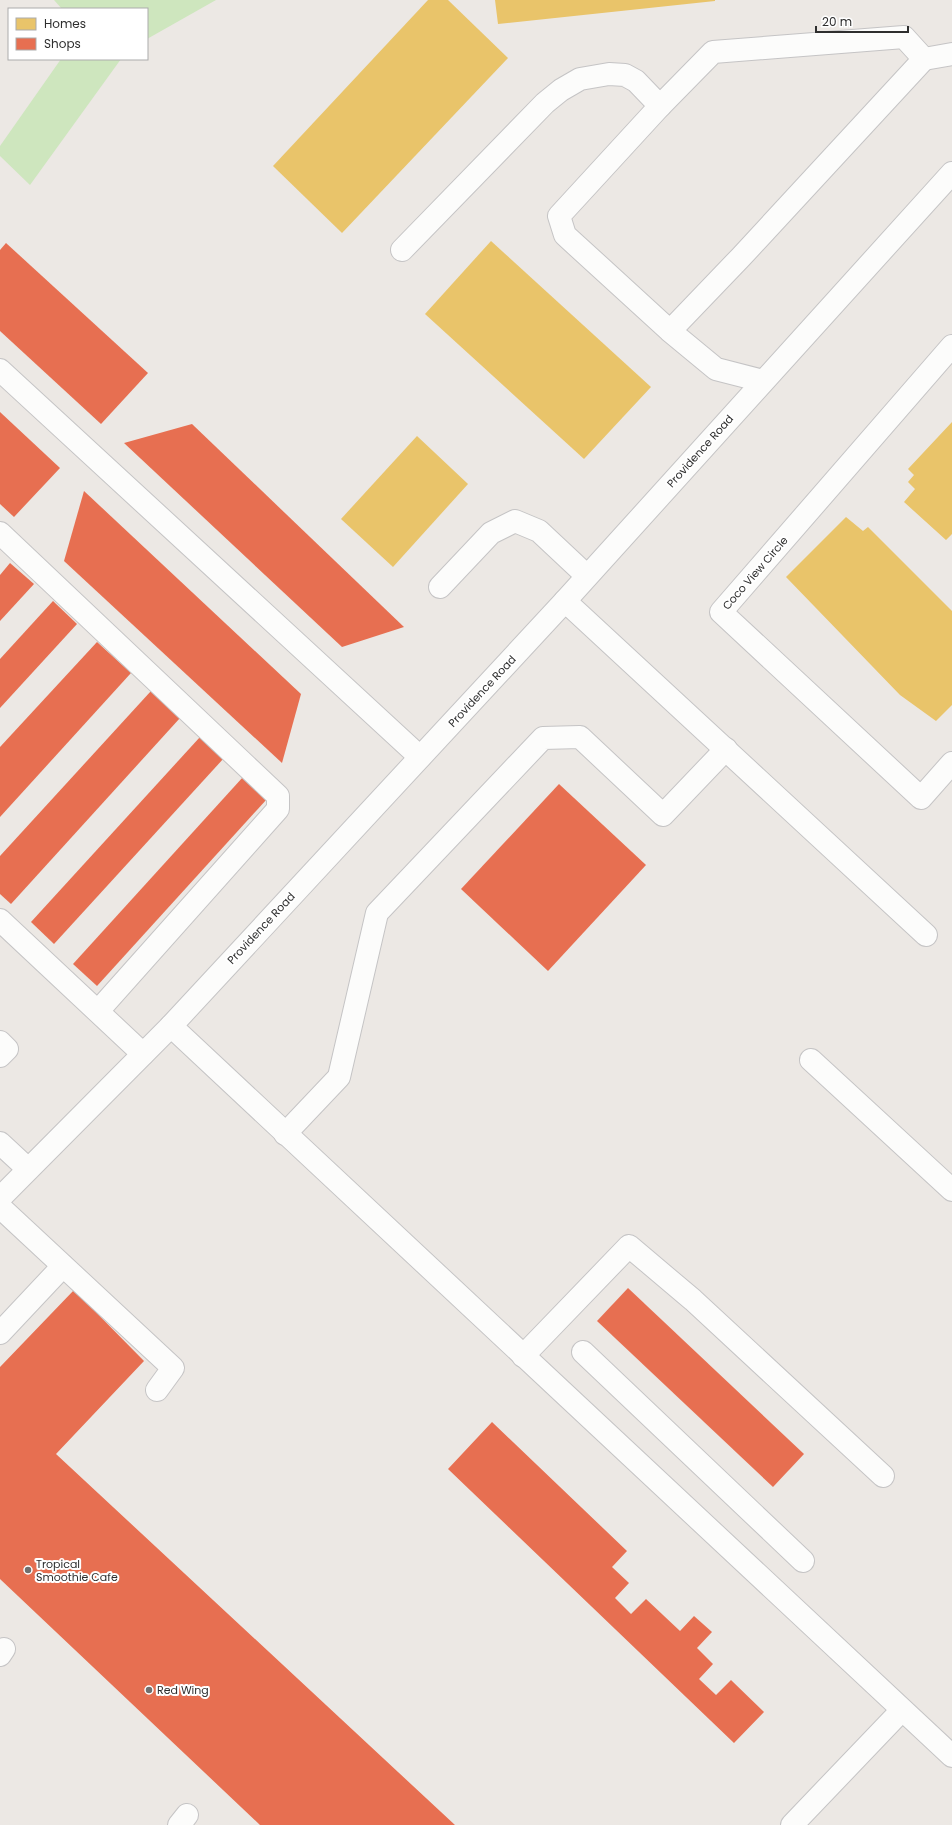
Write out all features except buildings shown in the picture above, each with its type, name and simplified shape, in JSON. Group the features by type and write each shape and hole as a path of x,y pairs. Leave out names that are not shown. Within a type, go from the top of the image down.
{"street":[{"path":"763,382 716,369 670,331 565,235 559,216 660,106 713,52 904,37 924,58"},
{"path":"670,331 741,257 924,58 952,54"},
{"path":"402,250 545,103 561,90 580,79 610,74 625,74 636,81 660,106"},
{"name":"Providence Road","path":"0,1198 171,1026 565,601 952,173"},
{"name":"Coco View Circle","path":"952,346 721,612 921,798 952,763"},
{"path":"0,370 420,757"},
{"path":"440,587 491,533 515,521 539,531 587,576"},
{"path":"0,533 278,796 278,809 98,1011"},
{"path":"565,601 926,935"},
{"path":"285,1134 339,1077 377,913 543,738 580,737 663,815 726,749"},
{"path":"0,920 143,1054"},
{"path":"171,1026 952,1756"},
{"path":"0,1042 7,1049 0,1056"},
{"path":"811,1060 952,1190"},
{"path":"0,1143 28,1169"},
{"path":"0,1207 173,1368 157,1390"},
{"path":"523,1356 629,1246 693,1300 883,1476"},
{"path":"0,1333 63,1266"},
{"path":"583,1352 803,1561"},
{"path":"792,1825 902,1710"}],"green space":[{"path":"54,0 216,0 148,38 148,8 61,8"},
{"path":"60,60 120,60 30,185 0,156 0,146"}],"place":[{"name":"Tropical Smoothie Cafe","path":"28,1570"},
{"name":"Red Wing","path":"149,1690"}]}
